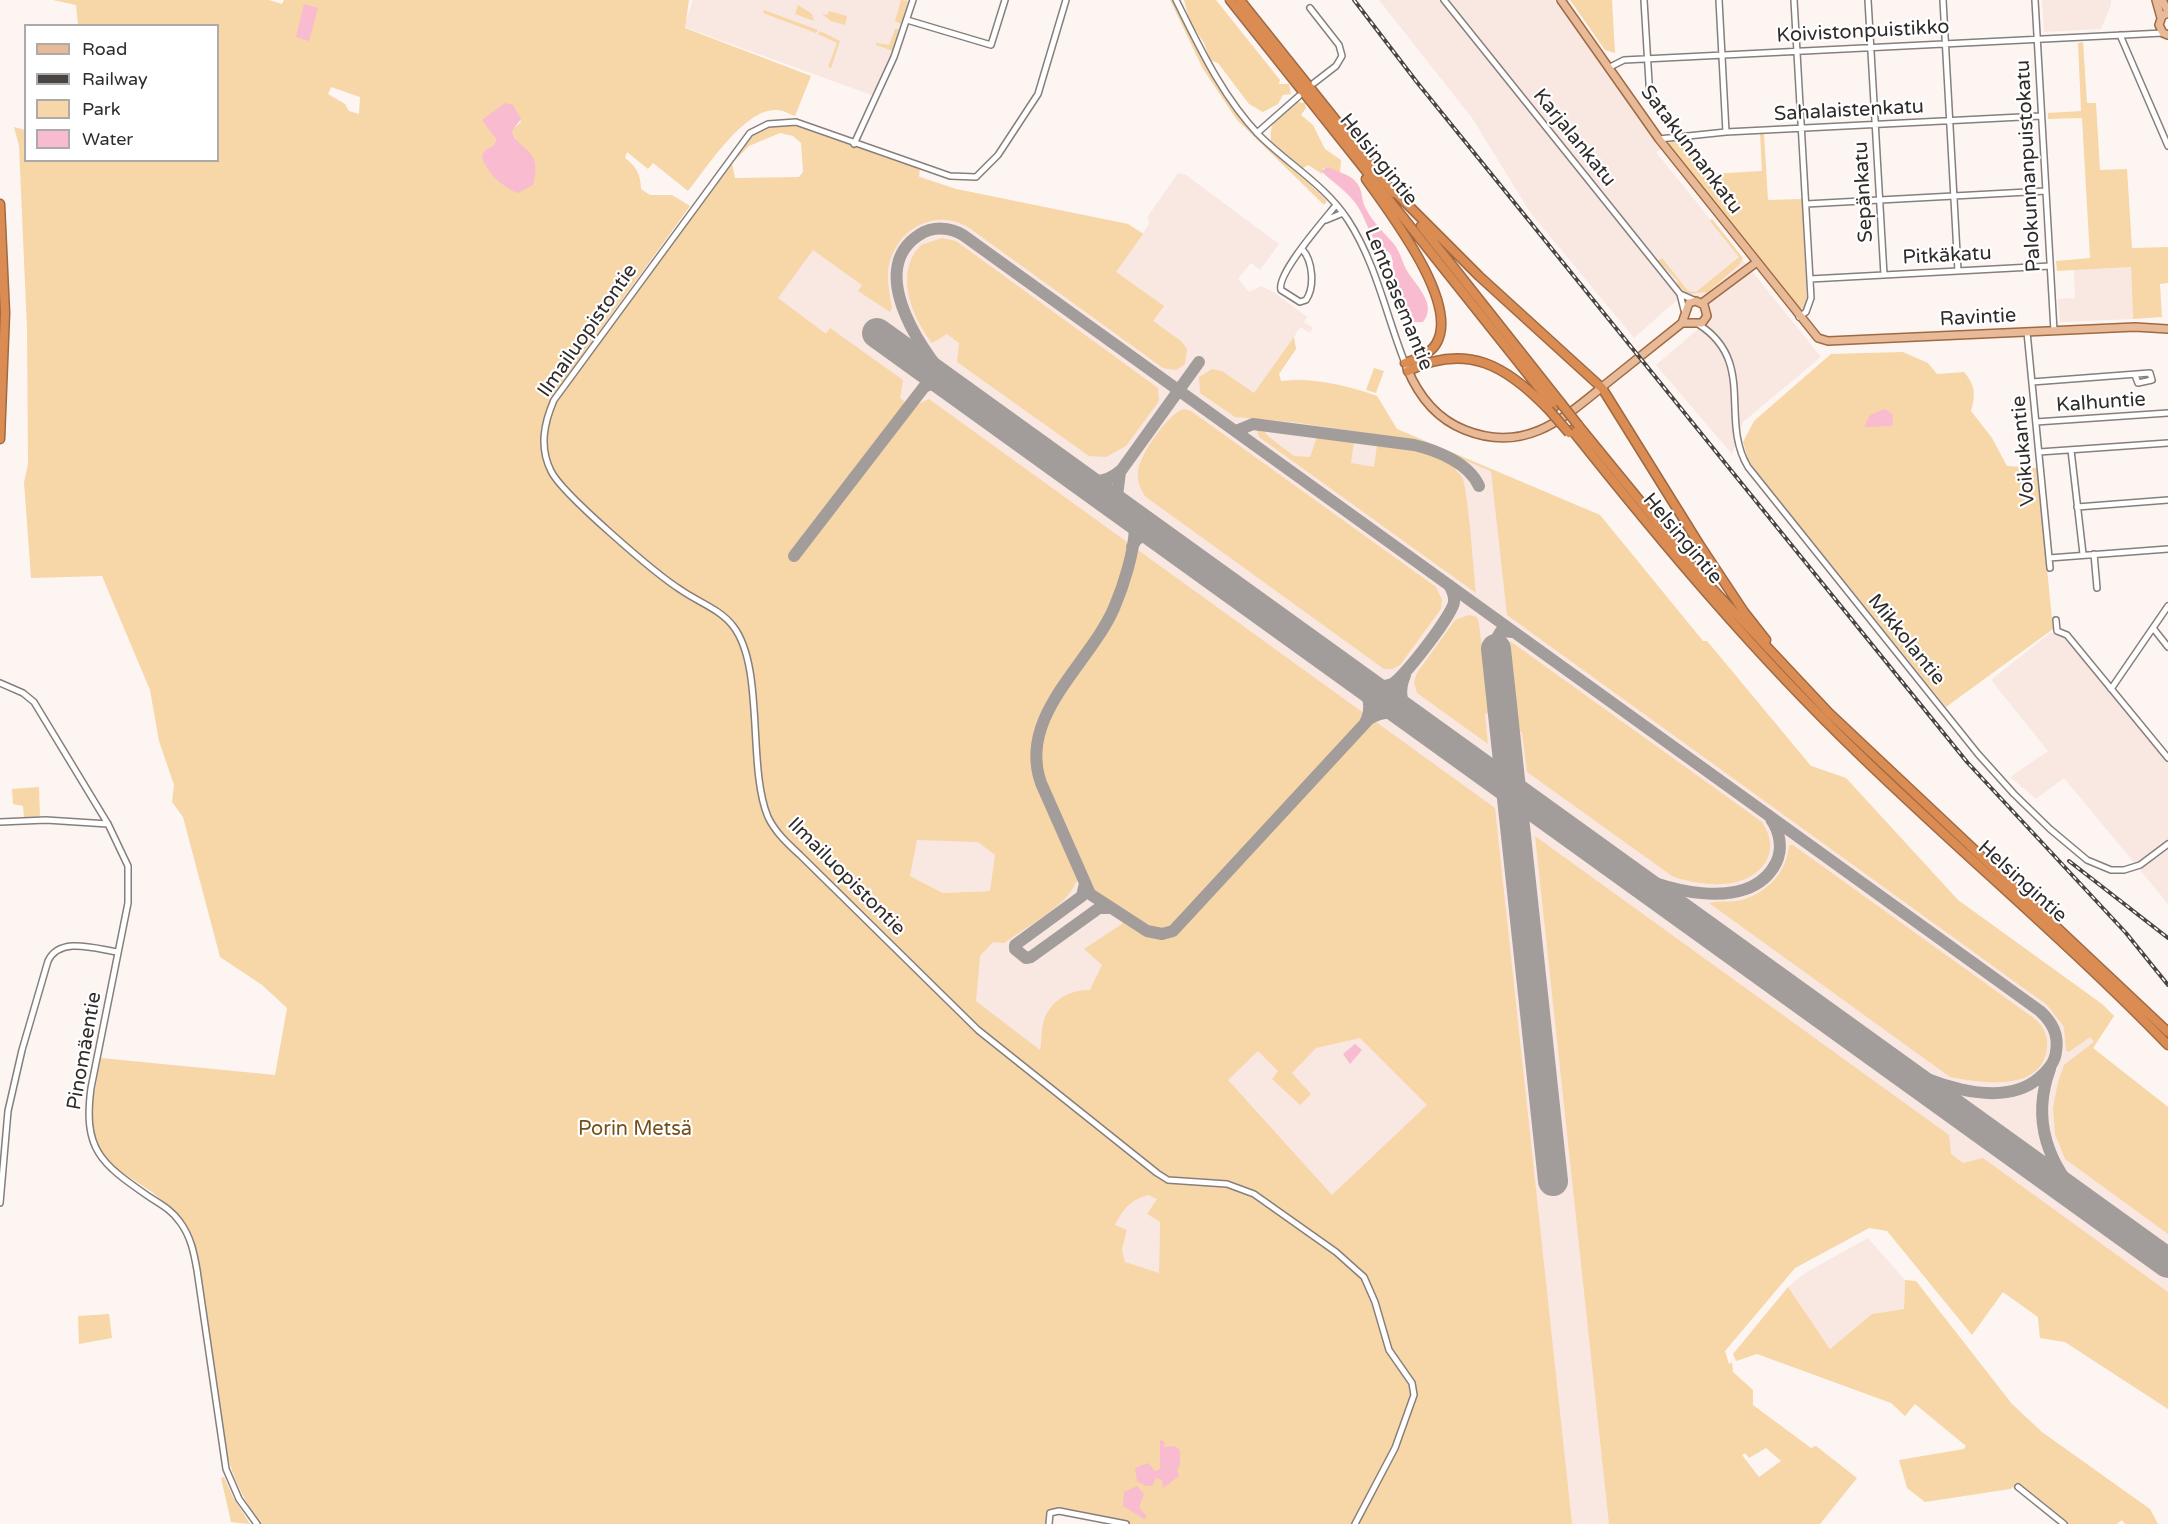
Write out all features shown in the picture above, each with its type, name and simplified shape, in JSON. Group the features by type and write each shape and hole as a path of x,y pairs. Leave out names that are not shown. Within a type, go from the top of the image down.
{"highway":[{"name":"Helsingintie","path":"1230,0 1608,476 1684,568 1789,684 1858,753 2080,957 2168,1045"},
{"name":"Helsingintie","path":"1240,0 1392,189 1554,406"},
{"path":"1327,122 1400,228 1436,297 1441,325 1438,339 1424,355 1406,367"},
{"path":"1392,189 1479,276 1602,388 1744,612 1829,713"},
{"path":"0,204 4,257 0,439"},
{"path":"1406,367 1439,359 1480,362 1511,375 1554,406 1573,430"},
{"name":"Helsingintie","path":"1573,430 1722,600 1829,713 2048,916 2168,1032"}],"main road":[{"name":"Satakunnankatu","path":"1561,0 1659,139 1799,317"},
{"path":"2156,0 2160,22 2166,35"},
{"path":"2160,22 2168,12 2162,0"},
{"path":"1695,324 1703,307 1757,262"},
{"path":"1695,324 1682,323 1684,313 1689,303 1703,307"},
{"path":"1684,313 1695,324"},
{"name":"Ravintie","path":"1799,317 1816,336 1828,341 2135,327 2168,329"},
{"name":"Lentoasemantie","path":"1406,367 1417,390 1441,416 1472,432 1498,437 1531,434 1555,424 1574,412 1682,323"}],"street":[{"path":"854,144 894,57 913,0"},
{"path":"907,20 991,45 1005,0"},
{"name":"Ilmailuopistontie","path":"1066,0 1038,94 998,155 981,173 969,178 950,176 854,144 805,124 786,121 759,127 742,142 554,400 544,437 551,471 571,495 650,566 682,591 718,612 738,633 748,667 765,810 780,835 978,1030 1157,1173 1168,1180 1227,1184 1254,1194 1336,1252 1364,1277 1375,1302 1389,1350 1412,1383 1414,1395 1395,1448 1355,1524"},
{"name":"Lentoasemantie","path":"1176,0 1214,75 1237,110 1257,133 1336,205 1364,248 1406,367"},
{"name":"Karjalankatu","path":"1444,0 1680,294 1703,307"},
{"path":"1644,0 1650,99"},
{"path":"1719,0 1726,132"},
{"path":"1794,0 1810,279 1808,308 1799,317"},
{"name":"Sepänkatu","path":"1868,0 1884,275"},
{"path":"1943,0 1958,270"},
{"name":"Palokunnanpuistokatu","path":"2035,0 2054,331"},
{"path":"1310,8 1339,45 1342,56 1336,66 1314,83"},
{"name":"Koivistonpuistikko","path":"2143,32 2160,22"},
{"name":"Koivistonpuistikko","path":"1608,68 1624,60 1647,58 2143,32 2166,35"},
{"path":"2120,35 2168,146"},
{"path":"1257,133 1299,96"},
{"name":"Sahalaistenkatu","path":"1659,139 1726,132 2041,116"},
{"path":"1806,204 1879,198 2046,191"},
{"path":"1302,249 1309,260 1312,286 1306,300 1300,302 1281,290 1279,284 1302,249 1336,205"},
{"path":"1326,220 1342,213"},
{"name":"Pitkäkatu","path":"1810,279 2050,266"},
{"name":"Karjalankatu","path":"1680,294 1684,313"},
{"path":"1703,307 1710,332"},
{"path":"1695,324 1710,332"},
{"name":"Mikkolantie","path":"1710,332 1732,365 1740,444 1748,467 1998,778 2058,836 2087,860 2101,868 2116,870 2133,868 2148,860 2168,844"},
{"name":"Voikukantie","path":"2027,332 2050,568"},
{"path":"2032,382 2135,375"},
{"name":"Kalhuntie","path":"2036,422 2168,413"},
{"path":"2039,452 2168,443"},
{"path":"2071,450 2083,555"},
{"path":"2077,507 2168,500"},
{"path":"2049,558 2168,549"},
{"path":"2094,554 2097,588"},
{"path":"2111,688 2168,606"},
{"path":"2056,620 2057,631 2067,634 2168,758"},
{"path":"2152,628 2168,647"},
{"name":"Pinomäentie","path":"0,683 23,693 33,702 124,854 129,876 128,903 91,1088 88,1112 90,1137 99,1156 108,1167 168,1208 180,1221 190,1240 197,1270 226,1469 239,1499 257,1524"},
{"path":"0,822 46,820 108,824"},
{"path":"0,1203 8,1111 21,1050 51,953 68,946 118,952"},
{"path":"2018,1487 2064,1524"},
{"path":"1049,1524 1050,1513 1059,1511 1126,1524"}],"shaded area":[{"path":"693,0 909,0 892,59 874,96 684,27"},
{"path":"1379,0 1555,0 1562,8 1661,149 1656,152 1821,357 1743,422 1732,454 1656,365 1711,318 1687,291 1634,338 1530,212 1472,118"},
{"path":"2042,0 2111,0 2111,5 2101,29 2044,32"},
{"path":"1178,173 1186,175 1279,244 1260,270 1251,263 1238,279 1249,292 1261,286 1275,293 1307,317 1304,322 1313,328 1310,333 1300,327 1294,337 1296,349 1279,374 1281,381 1299,379 1325,382 1377,396 1397,429 1600,515 1703,641 1707,641 1811,766 1846,778 1958,900 2102,1004 2114,1016 2093,1048 2168,1107 2168,1409 2065,1342 2040,1338 2038,1317 1893,1215 1795,1268 1725,1351 1745,1453 1742,1455 1748,1463 1710,1524 1480,1524 1175,1162 919,961 990,891 943,893 881,861 694,266 919,176 956,189 1128,224 1143,233 1149,224 1148,216"},
{"path":"2131,267 2133,319 2060,322 2058,299 2075,298 2074,270"},
{"path":"2050,633 2070,633 2168,755 2168,904 2064,778 2036,799 2010,777 2048,751 1991,680"},
{"path":"1148,1195 1158,1199 1147,1214 1160,1222 1159,1274 1125,1262 1122,1250 1127,1231 1115,1225 1124,1206"},
{"path":"1868,1238 1905,1280 1904,1309 1872,1314 1830,1349 1788,1287 1805,1273"}],"green space":[{"name":"Porin Metsä","path":"53,0 269,0 282,4 284,0 689,0 685,28 811,76 795,116 777,110 752,118 727,141 688,191 653,163 648,169 627,152 625,158 637,171 641,189 650,195 672,195 690,206 572,369 574,372 743,141 759,127 786,121 920,166 919,177 956,189 1128,224 1143,234 1116,272 1164,306 1153,321 1181,341 1187,349 1185,364 1176,370 1163,368 968,227 955,222 941,220 929,222 906,234 898,244 891,257 888,271 892,308 890,312 858,291 862,285 813,250 778,298 826,334 830,328 903,380 900,398 912,407 929,399 1495,808 1572,1524 1126,1524 1059,1511 1050,1513 1049,1524 260,1524 240,1489 226,1451 193,1239 169,1207 152,1192 112,1166 100,1152 93,1134 91,1111 101,1058 275,1075 287,1008 262,985 220,957 183,817 172,802 174,785 159,741 150,690 102,576 31,578 24,482 28,464 27,329 19,146 14,127 24,130 24,162 219,162 219,24 78,24 76,5","holes":["331,87 360,97 359,114 349,111 345,104 328,94","516,110 521,122 511,131 516,139 503,185 485,165 485,150 494,145 496,139 490,130","780,133 793,136 801,143 803,172 799,177 735,178 732,163 749,146","917,840 978,842 995,855 990,891 943,893 910,876","1086,879 1097,894 1129,915 1122,924 1084,949 1102,965 1090,990 1068,994 1051,1007 1043,1024 1040,1050 976,1001 980,956 993,942 1004,943 1045,915 1064,899 1076,882","1360,1038 1427,1105 1332,1195 1228,1080 1258,1051 1278,1071 1272,1079 1300,1105 1311,1094 1292,1073 1316,1048","1148,1195 1157,1199 1147,1214 1160,1222 1159,1273 1125,1262 1122,1250 1127,1230 1115,1225 1124,1210 1136,1200"]},
{"path":"901,0 908,1 901,24 895,21"},
{"path":"1170,0 1174,0 1220,88 1242,120 1264,144 1327,201 1324,205 1237,120 1203,69"},
{"path":"1184,0 1216,0 1280,80 1279,84 1289,84 1291,94 1283,95 1278,104 1263,112 1249,104 1218,63 1210,60 1204,43 1189,20"},
{"path":"1570,0 1612,0 1615,53 1605,50"},
{"path":"798,5 812,14 814,21 795,14"},
{"path":"764,10 818,30 816,33 763,13"},
{"path":"829,11 847,16 845,25 831,21 822,14 827,15"},
{"path":"895,29 899,29 893,51 876,45 876,43 889,45"},
{"path":"820,31 840,41 831,68 828,67 837,43 818,34"},
{"path":"2083,42 2087,103 2096,103 2100,170 2127,169 2132,248 2168,247 2168,283 2160,284 2162,317 2133,319 2131,267 2057,271 2056,261 2090,258 2082,118 2048,119 2048,113 2081,111 2078,43"},
{"path":"1297,102 1305,103 1306,108 1301,115 1313,125 1325,149 1341,160 1340,174 1323,168 1322,174 1308,165 1303,168 1271,141 1274,122"},
{"path":"1760,134 1764,134 1768,200 1802,199 1807,301 1806,307 1802,309 1798,308 1668,143 1679,138 1710,174 1762,171"},
{"path":"1712,219 1743,258 1739,265 1708,292 1687,294 1658,261 1662,258 1688,291 1696,292 1739,257 1710,221"},
{"path":"942,238 956,241 1158,388 1159,401 1126,446 1106,457 1089,456 957,362 959,343 947,334 932,343 912,307 907,281 908,268 921,245"},
{"path":"1294,337 1296,349 1279,374 1281,381 1330,383 1377,396 1397,429 1600,515 1703,641 1707,641 1811,766 1846,778 1958,900 2102,1004 2114,1016 2093,1048 2168,1107 2168,1234 2065,1159 2055,1134 2053,1108 2064,1065 2094,1042 2090,1037 2069,1052 2066,1051 2064,1027 2047,1005 1507,615 1491,471 1414,440 1292,422 1235,417 1200,393 1199,377 1212,369 1222,371 1254,393"},
{"path":"1903,352 1928,363 1937,374 1964,372 1973,390 1974,400 1971,411 1992,438 2007,466 2037,468 2053,629 1946,707 1757,473 1748,459 1743,442 1754,421 1831,354"},
{"path":"1374,368 1384,371 1376,393 1366,390"},
{"path":"1184,409 1191,411 1436,587 1442,600 1441,609 1400,665 1392,669 1384,669 1146,497 1139,482 1140,464 1163,426"},
{"path":"1266,429 1265,433 1269,437 1294,456 1310,457 1317,437 1354,442 1351,463 1374,467 1377,445 1424,453 1454,468 1462,477 1464,484 1476,593 1259,437 1257,430"},
{"path":"1469,615 1477,617 1479,623 1489,713 1485,714 1488,744 1417,693 1414,682 1417,673 1455,620"},
{"path":"1510,641 1762,822 1768,835 1770,848 1768,857 1761,868 1751,876 1725,884 1697,883 1672,876 1527,772 1522,733 1519,731"},
{"path":"39,787 40,818 24,818 23,806 13,804 12,789"},
{"path":"1535,836 1949,1135 1951,1154 1963,1163 1983,1158 2168,1292 2168,1409 2065,1342 2040,1338 2038,1317 2003,1292 1972,1335 1887,1231 1869,1228 1795,1268 1725,1351 1729,1364 1732,1362 1733,1372 1753,1390 1753,1405 1811,1448 1816,1446 1857,1478 1820,1524 1609,1524","holes":["1766,1448 1781,1461 1759,1477 1742,1455 1745,1453 1749,1458"]},
{"path":"1789,845 1793,845 2035,1019 2045,1032 2047,1040 2043,1062 2034,1072 2022,1079 2008,1082 1950,1077 1709,903 1737,901 1766,888 1784,865"},
{"path":"1905,1280 1916,1281 2012,1404 2042,1432 2150,1509 2158,1524 2125,1524 2122,1520 2117,1524 2068,1524 2018,1484 2010,1489 1925,1502 1907,1488 1899,1460 1964,1449 1966,1446 1915,1404 1905,1416 1891,1403 1757,1354 1736,1361 1733,1354 1788,1287 1830,1349 1872,1314 1904,1309"},
{"path":"109,1314 112,1338 79,1344 78,1316"},
{"path":"224,1477 233,1497 250,1524 231,1522 221,1478"}],"water":[{"path":"304,4 318,8 309,41 296,37"},
{"path":"505,103 513,105 521,119 512,131 519,143 533,156 535,163 533,185 518,193 507,188 496,178 482,156 485,150 494,145 496,139 482,120"},
{"path":"1328,167 1353,179 1361,191 1368,212 1396,247 1406,269 1427,302 1427,315 1423,322 1412,321 1399,309 1394,289 1391,256 1377,244 1352,199 1321,171"},
{"path":"1885,409 1893,415 1892,426 1864,427 1870,415"},
{"path":"1355,1044 1362,1050 1350,1064 1343,1054"},
{"path":"1160,1440 1165,1442 1164,1447 1174,1446 1180,1450 1180,1464 1177,1470 1179,1476 1163,1488 1162,1480 1156,1478 1152,1486 1146,1486 1137,1481 1135,1468 1148,1463 1155,1471 1160,1469"},
{"path":"1137,1486 1144,1494 1139,1507 1147,1517 1144,1519 1123,1506 1124,1492"}],"taxiway":[{"path":"957,390 930,358 917,337 905,314 898,292 897,270 903,251 919,235 936,229 953,230 963,235 2040,1011 2051,1024 2056,1040 2054,1059 2045,1073 2022,1088 2004,1092 1983,1093 1940,1084 1885,1059"},
{"path":"1199,362 1120,472 1117,496 1133,520 1135,528 1131,558 1125,579 1103,629 1060,691 1047,713 1039,735 1036,759 1041,783 1090,894 1147,931 1162,934 1173,931 1369,719 1390,713 1412,718"},
{"path":"794,556 924,387 935,382 950,385"},
{"path":"1236,431 1253,424 1414,445 1442,454 1460,464 1479,486"},
{"path":"1073,474 1085,480 1097,481 1109,478 1120,471"},
{"path":"1132,547 1143,535 1162,538"},
{"path":"1356,678 1378,686 1392,684 1398,680 1427,646 1452,609 1454,597 1449,585"},
{"path":"1495,641 1501,631 1513,632"},
{"path":"1405,675 1402,697 1411,717"},
{"path":"1359,681 1369,701 1369,712 1365,723"},
{"path":"1618,867 1655,883 1678,889 1702,893 1724,893 1745,889 1763,879 1778,858 1780,841 1771,819"},
{"path":"1085,883 1082,896 1015,945 1015,949 1026,958 1031,957 1099,908 1111,908"},
{"path":"2050,1069 2042,1106 2047,1141 2061,1174 2085,1203"}],"runway":[{"path":"877,333 2168,1263"},
{"path":"1496,649 1553,1181"}],"railway":[{"path":"1354,0 1416,81 1967,762 2126,933 2168,985"},
{"path":"2069,861 2168,938"}]}
